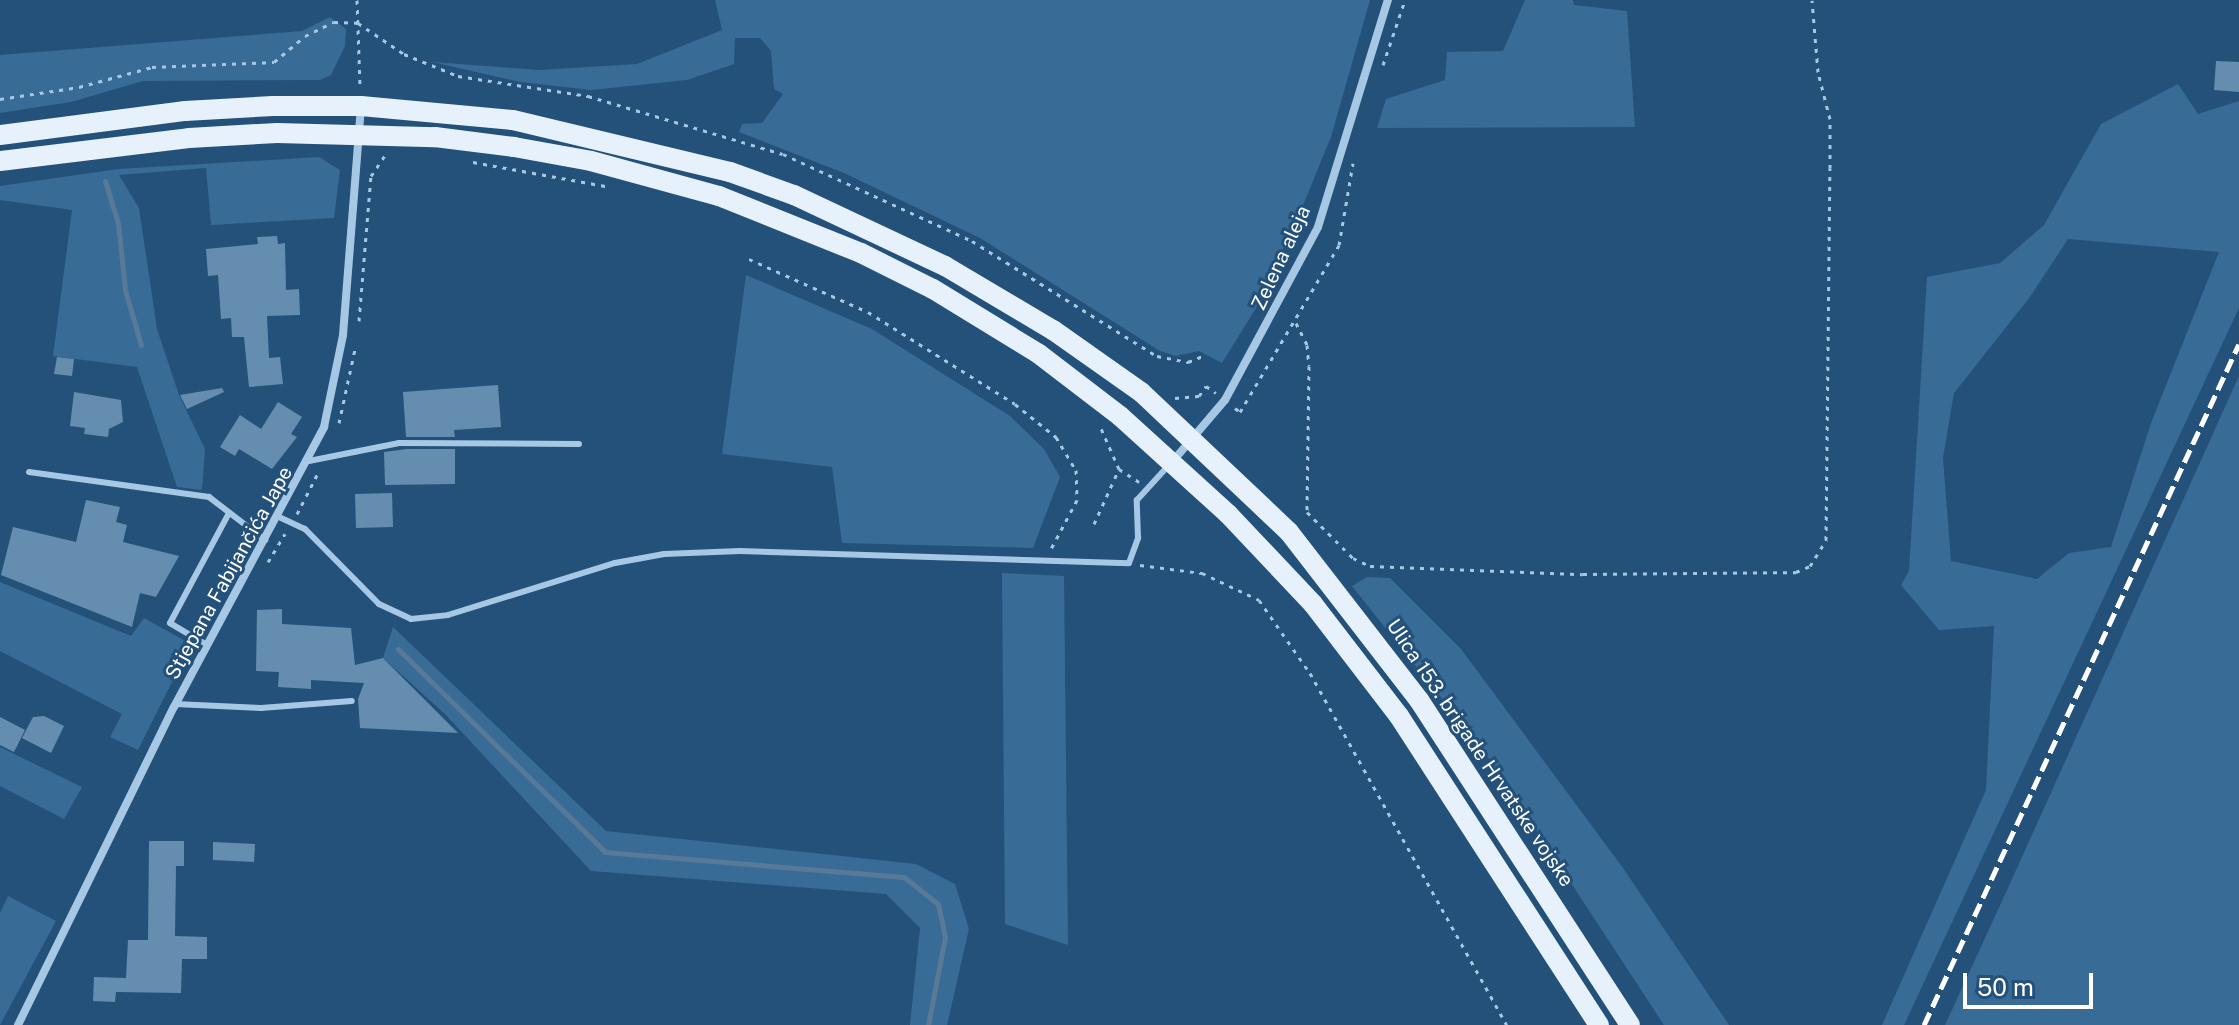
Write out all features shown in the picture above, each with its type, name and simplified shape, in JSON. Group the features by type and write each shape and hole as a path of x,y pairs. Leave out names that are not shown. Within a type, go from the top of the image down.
{"main road":[{"name":"Ulica 153. brigade Hrvatske vojske","path":"0,135 185,111 361,106 498,118 593,135 794,195 888,237 997,296 1099,360 1194,437 1289,532 1369,631 1484,796 1630,1025"},
{"path":"0,161 189,138 361,133 435,137 591,161 681,185 782,219 861,253 986,319 1082,385 1173,461 1313,604 1350,650 1465,815 1599,1025"}],"street":[{"name":"Zelena aleja","path":"1173,461 1225,400 1318,227 1388,0"},
{"name":"Stjepana Fabijančića Jape","path":"18,1025 175,704 309,461 334,392 343,335 361,106"}],"lane":[{"path":"309,461 399,443 579,444"},
{"path":"279,517 305,529 379,604 411,619 448,615 615,563 664,554 740,551 1044,563 1129,563 1138,538 1137,500 1173,461"},
{"path":"29,472 209,497 265,540"},
{"path":"207,645 170,623 229,513"},
{"path":"175,704 261,708 352,701"}],"path":[{"path":"357,0 361,106"},
{"path":"1296,323 1307,345 1309,366 1307,512 1353,558 1370,566 1583,574 1796,572 1810,566 1826,540 1830,168 1830,119 1818,72 1812,0"},
{"path":"0,99 79,87 152,67 274,62 291,45 324,26 358,23"},
{"path":"378,151 396,152"},
{"path":"470,162 596,188 619,186"},
{"path":"749,259 868,312 1015,404 1056,437 1076,470 1077,500 1044,563"},
{"path":"1094,524 1119,469 1112,444 1095,419"},
{"path":"1119,469 1148,488"},
{"path":"1129,563 1202,573 1259,600 1310,673 1507,1025"}],"shaded area":[{"path":"715,0 1370,0 1331,137 1256,308 1222,363 1199,351 1176,356 1160,351 980,238 844,173 739,132 742,124 762,123 783,94 774,89 771,51 760,38 735,38 734,64 687,80 591,90 520,82 432,62 539,70 637,64 722,30"},
{"path":"1525,0 1573,0 1574,5 1627,11 1635,127 1377,128 1386,99 1445,80 1447,52 1503,51"},
{"path":"330,17 346,29 345,46 331,75 320,80 143,81 71,102 0,113 0,55 302,31"},
{"path":"2178,84 2198,114 2239,101 2239,308 1904,1025 1882,1025 1986,790 1994,626 1939,630 1901,585 1909,571 1927,277 2000,263 2044,225 2101,124","holes":["2068,239 2219,252 2151,423 2111,547 2069,553 2037,579 1951,561 1943,458 1954,393 2030,297"]},
{"path":"319,157 340,170 334,218 211,225 206,168 119,175 139,208 157,329 179,395 205,449 202,490 177,487 137,367 53,356 72,210 0,200 0,186 118,169"},
{"path":"746,275 872,329 1010,416 1044,449 1060,477 1033,548 842,543 832,467 722,454"},
{"path":"2239,376 2239,1025 1945,1025 2008,888"},
{"path":"1002,573 1064,576 1068,945 1005,924"},
{"path":"1367,577 1390,578 1461,649 1623,868 1729,1025 1664,1025 1491,761 1352,586"},
{"path":"0,582 131,636 144,618 191,644 138,750 110,737 122,714 0,651"},
{"path":"393,627 606,831 916,864 955,884 969,929 947,1025 910,1025 920,928 886,894 591,871 445,714 383,658"},
{"path":"0,747 82,787 64,819 0,786"},
{"path":"8,896 56,921 0,1025 0,913"}],"building":[{"path":"2216,61 2239,62 2239,92 2214,90"},
{"path":"277,236 278,244 285,243 286,290 299,289 300,315 267,316 269,358 280,357 283,384 249,387 244,337 232,337 231,318 221,319 218,275 208,276 206,249 258,244 257,237"},
{"path":"57,357 74,359 72,376 54,374"},
{"path":"498,385 501,427 454,430 455,437 406,437 403,392"},
{"path":"222,388 224,392 187,409 180,395"},
{"path":"74,392 121,400 123,422 109,429 108,437 84,434 85,428 70,426"},
{"path":"278,402 302,417 291,434 297,437 272,469 239,449 235,456 220,447 240,415 261,429"},
{"path":"455,449 455,484 385,485 384,452"},
{"path":"392,493 393,527 356,528 355,494"},
{"path":"86,500 120,507 116,522 127,525 123,542 179,556 156,597 140,593 132,627 1,575 13,527 76,542"},
{"path":"282,609 282,624 351,628 355,665 383,658 458,733 360,728 358,699 364,683 311,680 311,689 278,687 279,672 256,671 257,610"},
{"path":"44,716 64,726 51,753 22,738 33,717"},
{"path":"0,717 25,730 14,752 0,745"},
{"path":"149,841 184,841 184,866 176,866 175,936 207,937 207,959 182,959 181,993 116,992 115,1002 93,1001 94,977 126,978 128,940 148,940"},
{"path":"213,842 255,844 254,862 213,860"}],"waterway":[{"path":"105,181 118,223 125,290 141,345"},
{"path":"398,649 605,852 904,877 938,904 945,937 928,1025"}],"railway":[{"path":"1924,1025 2239,344"}]}
